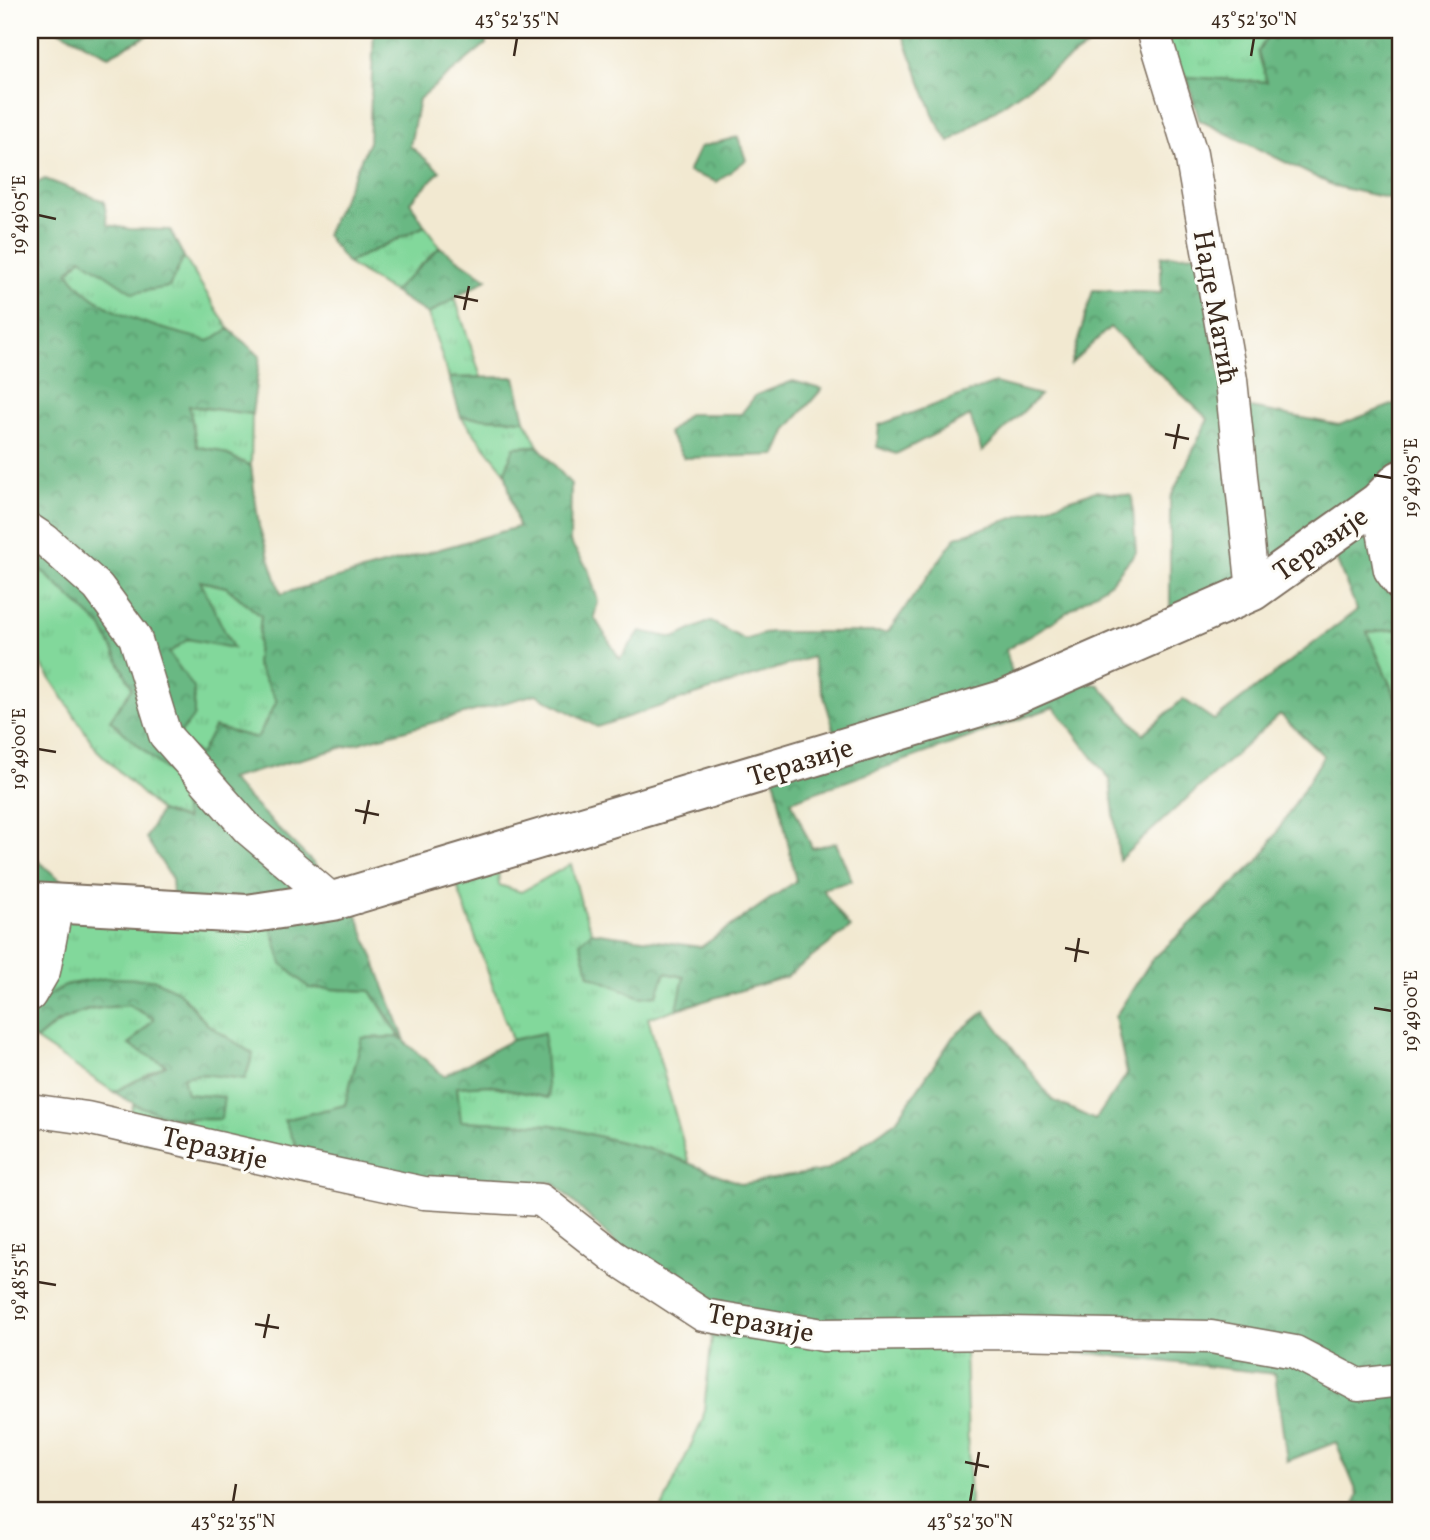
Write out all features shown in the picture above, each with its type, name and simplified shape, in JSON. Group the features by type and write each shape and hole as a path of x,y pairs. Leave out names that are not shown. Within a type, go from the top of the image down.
{"street":[{"name":"Наде Матић","path":"1153,30 1194,168 1231,380 1253,590"},
{"name":"Теразије","path":"30,995 44,971 43,903 247,914 333,901 1006,699 1253,590 1389,491"},
{"name":"Теразије","path":"1389,491 1390,570 1400,584"},
{"path":"30,530 98,587 135,637 165,735 248,829 333,901"},
{"name":"Теразије","path":"30,1110 87,1118 424,1193 541,1200 614,1257 704,1315 823,1335 1006,1333 1211,1337 1294,1352 1358,1384 1400,1380"}],"green space":[{"path":"58,30 158,30 108,56"},
{"path":"374,30 485,30 486,44 419,99 410,146 440,171 410,202 425,226 347,263 326,235 369,142"},
{"path":"901,30 1111,30 949,142 935,119"},
{"path":"1136,30 1271,30 1258,52 1268,82 1187,77"},
{"path":"1271,30 1400,30 1400,201 1334,186 1199,120 1187,77 1267,82 1258,52"},
{"path":"738,137 746,160 717,182 688,172 700,147"},
{"path":"45,179 104,201 108,225 130,229 170,230 184,257 169,287 133,293 81,258 68,272 80,287 96,300 131,318 209,341 229,329 260,356 252,414 189,406 197,447 217,450 251,466 259,526 281,594 518,527 505,472 514,447 538,446 571,484 570,542 588,569 598,601 594,617 620,659 640,631 674,638 710,621 745,640 770,632 888,632 956,537 1095,491 1132,496 1136,552 1111,582 1006,650 1012,674 1099,685 1143,734 1183,699 1214,720 1357,610 1334,554 1170,608 1170,499 1208,419 1110,327 1071,364 1093,290 1161,293 1161,256 1199,254 1225,403 1339,425 1400,402 1400,629 1367,632 1400,707 1400,1510 1353,1510 1358,1495 1336,1442 1287,1461 1275,1374 1097,1354 712,1337 553,1182 410,1183 304,1162 284,1120 345,1105 362,1038 399,1037 403,1040 371,991 309,988 282,964 269,920 174,918 172,879 146,838 160,811 186,820 178,781 110,720 132,688 102,627 30,562 30,186","holes":["200,581 226,587 261,616 256,664 277,701 257,738 214,727 200,755 177,737 194,716 194,688 169,653 188,639 233,648","812,657 836,736 770,757 796,881 701,947 592,932 580,942 589,975 640,997 657,995 665,973 684,977 677,1009 786,977 850,928 822,889 852,881 836,843 812,848 791,801 1054,707 1110,780 1119,860 1280,714 1324,756 1261,858 1151,961 1115,1017 1127,1074 1095,1120 1052,1100 985,1011 953,1037 896,1121 827,1170 742,1184 660,1152 554,1125 461,1121 457,1087 489,1085 548,1098 544,1033 512,1040 444,1076 406,1043 352,902 229,779 536,694 597,727"]},
{"path":"425,226 440,247 393,292 347,263"},
{"path":"440,247 487,279 428,314 393,292"},
{"path":"184,257 229,329 209,342 150,325 112,310 95,300 68,272 81,258 94,266 169,287"},
{"path":"455,298 481,377 449,378 428,314"},
{"path":"515,377 525,420 461,417 449,378"},
{"path":"793,381 822,389 787,429 776,455 684,458 668,433 688,414 741,414 756,395"},
{"path":"995,383 1040,395 982,452 970,416 896,454 877,447 879,425"},
{"path":"189,406 252,414 251,466 217,450 197,447"},
{"path":"461,417 525,420 538,446 514,447 505,472"},
{"path":"30,562 102,627 132,688 110,720 178,780 186,820 160,811 97,750 30,647"},
{"path":"199,581 226,587 261,616 256,664 277,701 257,738 200,755 176,737 168,653 188,639 232,647"},
{"path":"1400,629 1400,707 1367,632"},
{"path":"30,854 70,888 30,887"},
{"path":"571,864 582,907 592,932 580,942 664,973 685,977 677,1009 648,1018 689,1163 660,1152 554,1125 460,1121 457,1087 489,1085 548,1098 543,1033 512,1040 455,880 498,868 499,885 521,892"},
{"path":"30,916 269,920 309,988 371,991 399,1037 362,1038 345,1105 285,1120 304,1162 124,1139 133,1105 189,1121 183,1077 201,1074 245,1079 253,1054 207,1024 178,991 30,1005"},
{"path":"107,978 153,979 178,991 207,1024 253,1054 245,1079 201,1074 183,1077 187,1094 224,1097 221,1119 166,1115 140,1106 114,1092 166,1065 129,1045 154,1019 129,1005 90,1009 57,1022 36,1040 30,1036 30,1005 69,984"},
{"path":"128,1005 154,1019 129,1045 166,1065 114,1092 36,1040 58,1023 79,1014"},
{"path":"712,1337 965,1348 970,1510 661,1510 703,1419"}]}
